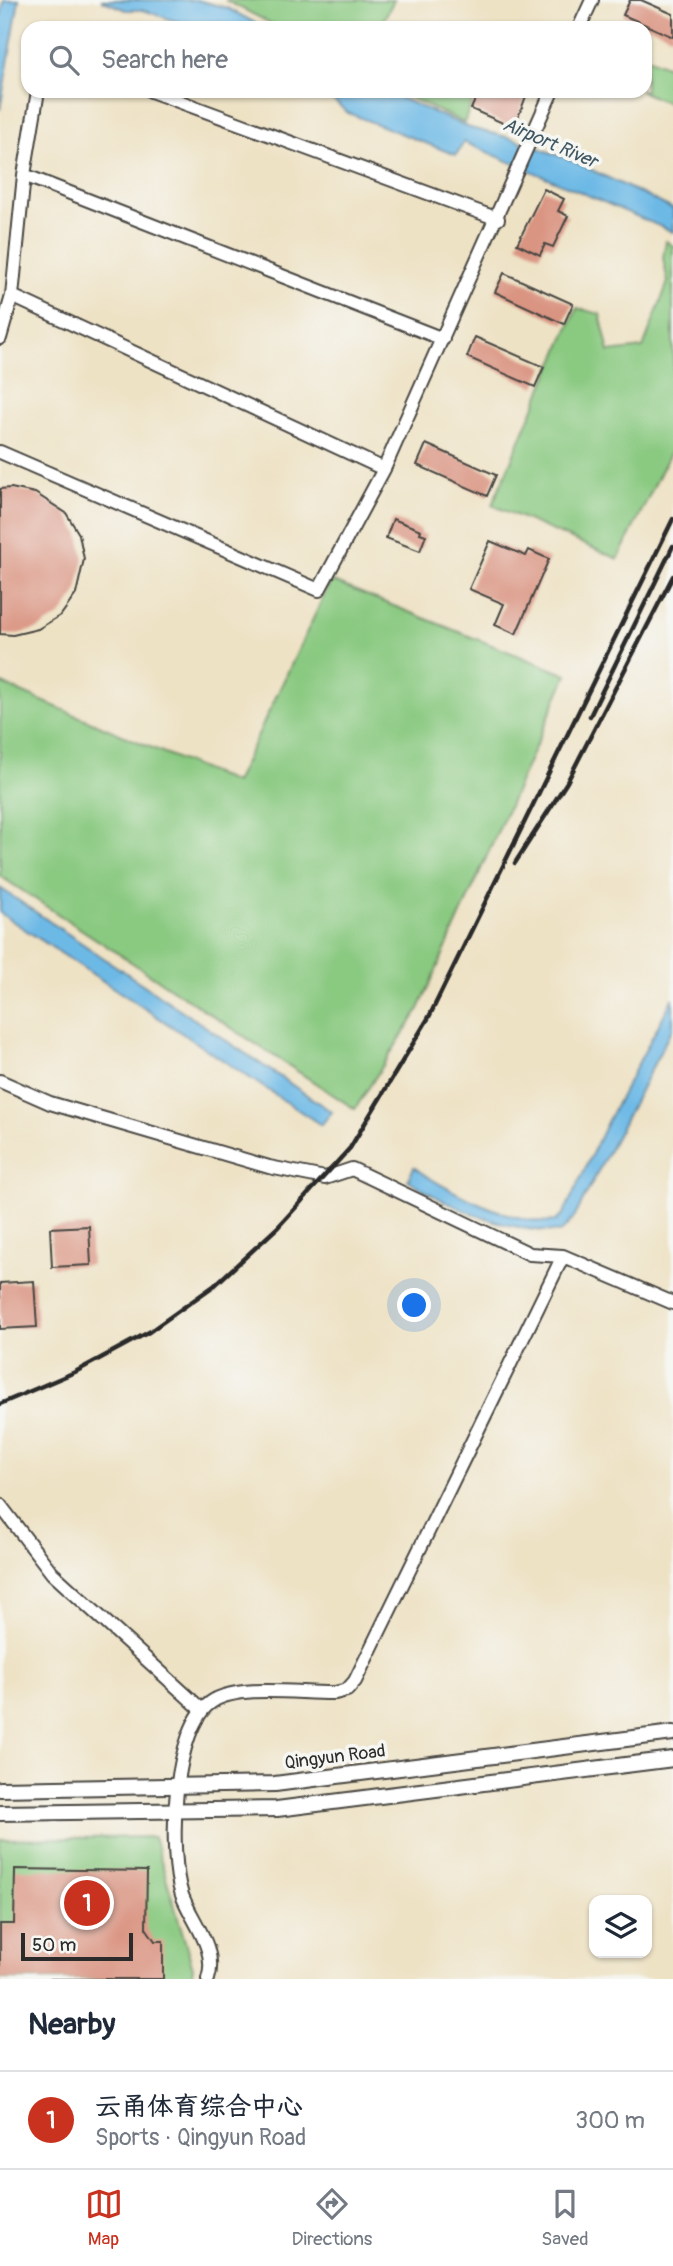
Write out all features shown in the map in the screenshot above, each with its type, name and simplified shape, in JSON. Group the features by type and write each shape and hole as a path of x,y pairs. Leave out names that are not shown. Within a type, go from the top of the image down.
{"street":[{"path":"582,21 592,0"},
{"path":"0,338 12,296 24,175 37,98"},
{"path":"170,98 498,219"},
{"path":"0,452 318,590 384,469 498,219 549,98"},
{"path":"24,175 443,339"},
{"path":"12,296 384,469"},
{"path":"0,1081 50,1103 269,1167 325,1178 352,1168 530,1254 563,1256 673,1303"},
{"path":"208,1979 212,1969 208,1947 178,1882 173,1849 173,1811 188,1743 202,1710 227,1695 335,1693 347,1690 355,1681 563,1256"},
{"path":"0,1505 52,1573 146,1663 202,1710"},
{"name":"Qingyun Road","path":"0,1789 275,1784 673,1732"},
{"path":"0,1813 277,1810 673,1759"}],"green space":[{"path":"225,0 394,0 383,21 266,21"},
{"path":"652,60 673,69 673,105 652,96"},
{"path":"411,98 473,98 464,123"},
{"path":"666,241 673,246 673,447 618,559 492,505 577,308 600,314 609,352 643,348 668,282 663,258"},
{"path":"331,581 567,675 419,1009 355,1109 0,876 0,683 235,783"},
{"path":"154,1837 193,1968 191,1979 0,1979 0,1839"}],"water":[{"path":"4,0 19,0 0,110 0,21"},
{"path":"101,0 197,0 227,8 252,21 175,21 143,10 126,10"},
{"path":"330,98 400,98 470,128 511,138 573,161 673,209 673,232 464,142 456,155 348,113"},
{"path":"0,888 332,1112 321,1125 0,913"},
{"path":"673,998 673,1027 574,1218 561,1232 521,1228 482,1217 443,1201 408,1180 414,1167 443,1186 503,1212 523,1218 556,1221 564,1213 607,1122"}],"building":[{"path":"630,0 641,0 673,14 673,37 652,28 652,21 637,21 623,15"},
{"path":"476,98 525,98 514,128 471,109"},
{"path":"544,189 564,199 558,211 568,216 553,247 545,244 540,255 517,244"},
{"path":"504,273 573,304 564,324 495,292"},
{"path":"475,337 544,367 535,387 467,357"},
{"path":"426,444 496,475 487,496 417,465"},
{"path":"11,488 35,493 66,513 79,534 84,559 76,594 61,615 38,629 13,635 0,634 0,489"},
{"path":"393,519 421,530 420,533 426,535 420,551 386,538"},
{"path":"490,541 526,556 529,550 549,559 516,634 495,625 504,604 469,589"},
{"path":"89,1226 91,1265 52,1267 50,1228"},
{"path":"34,1281 37,1327 0,1329 0,1283"},
{"path":"15,1869 147,1871 146,1928 155,1941 163,1941 163,1979 0,1979 0,1924 14,1924"}],"railway":[{"path":"0,1404 75,1372 149,1332 215,1285 278,1227 350,1148 429,1017 673,519"},
{"path":"590,716 673,546"},
{"path":"515,863 567,782 673,576"}],"place":[{"name":"云甬体育综合中心","path":"87,1903"}],"water label":[{"name":"Airport River","path":"550,143"}]}
